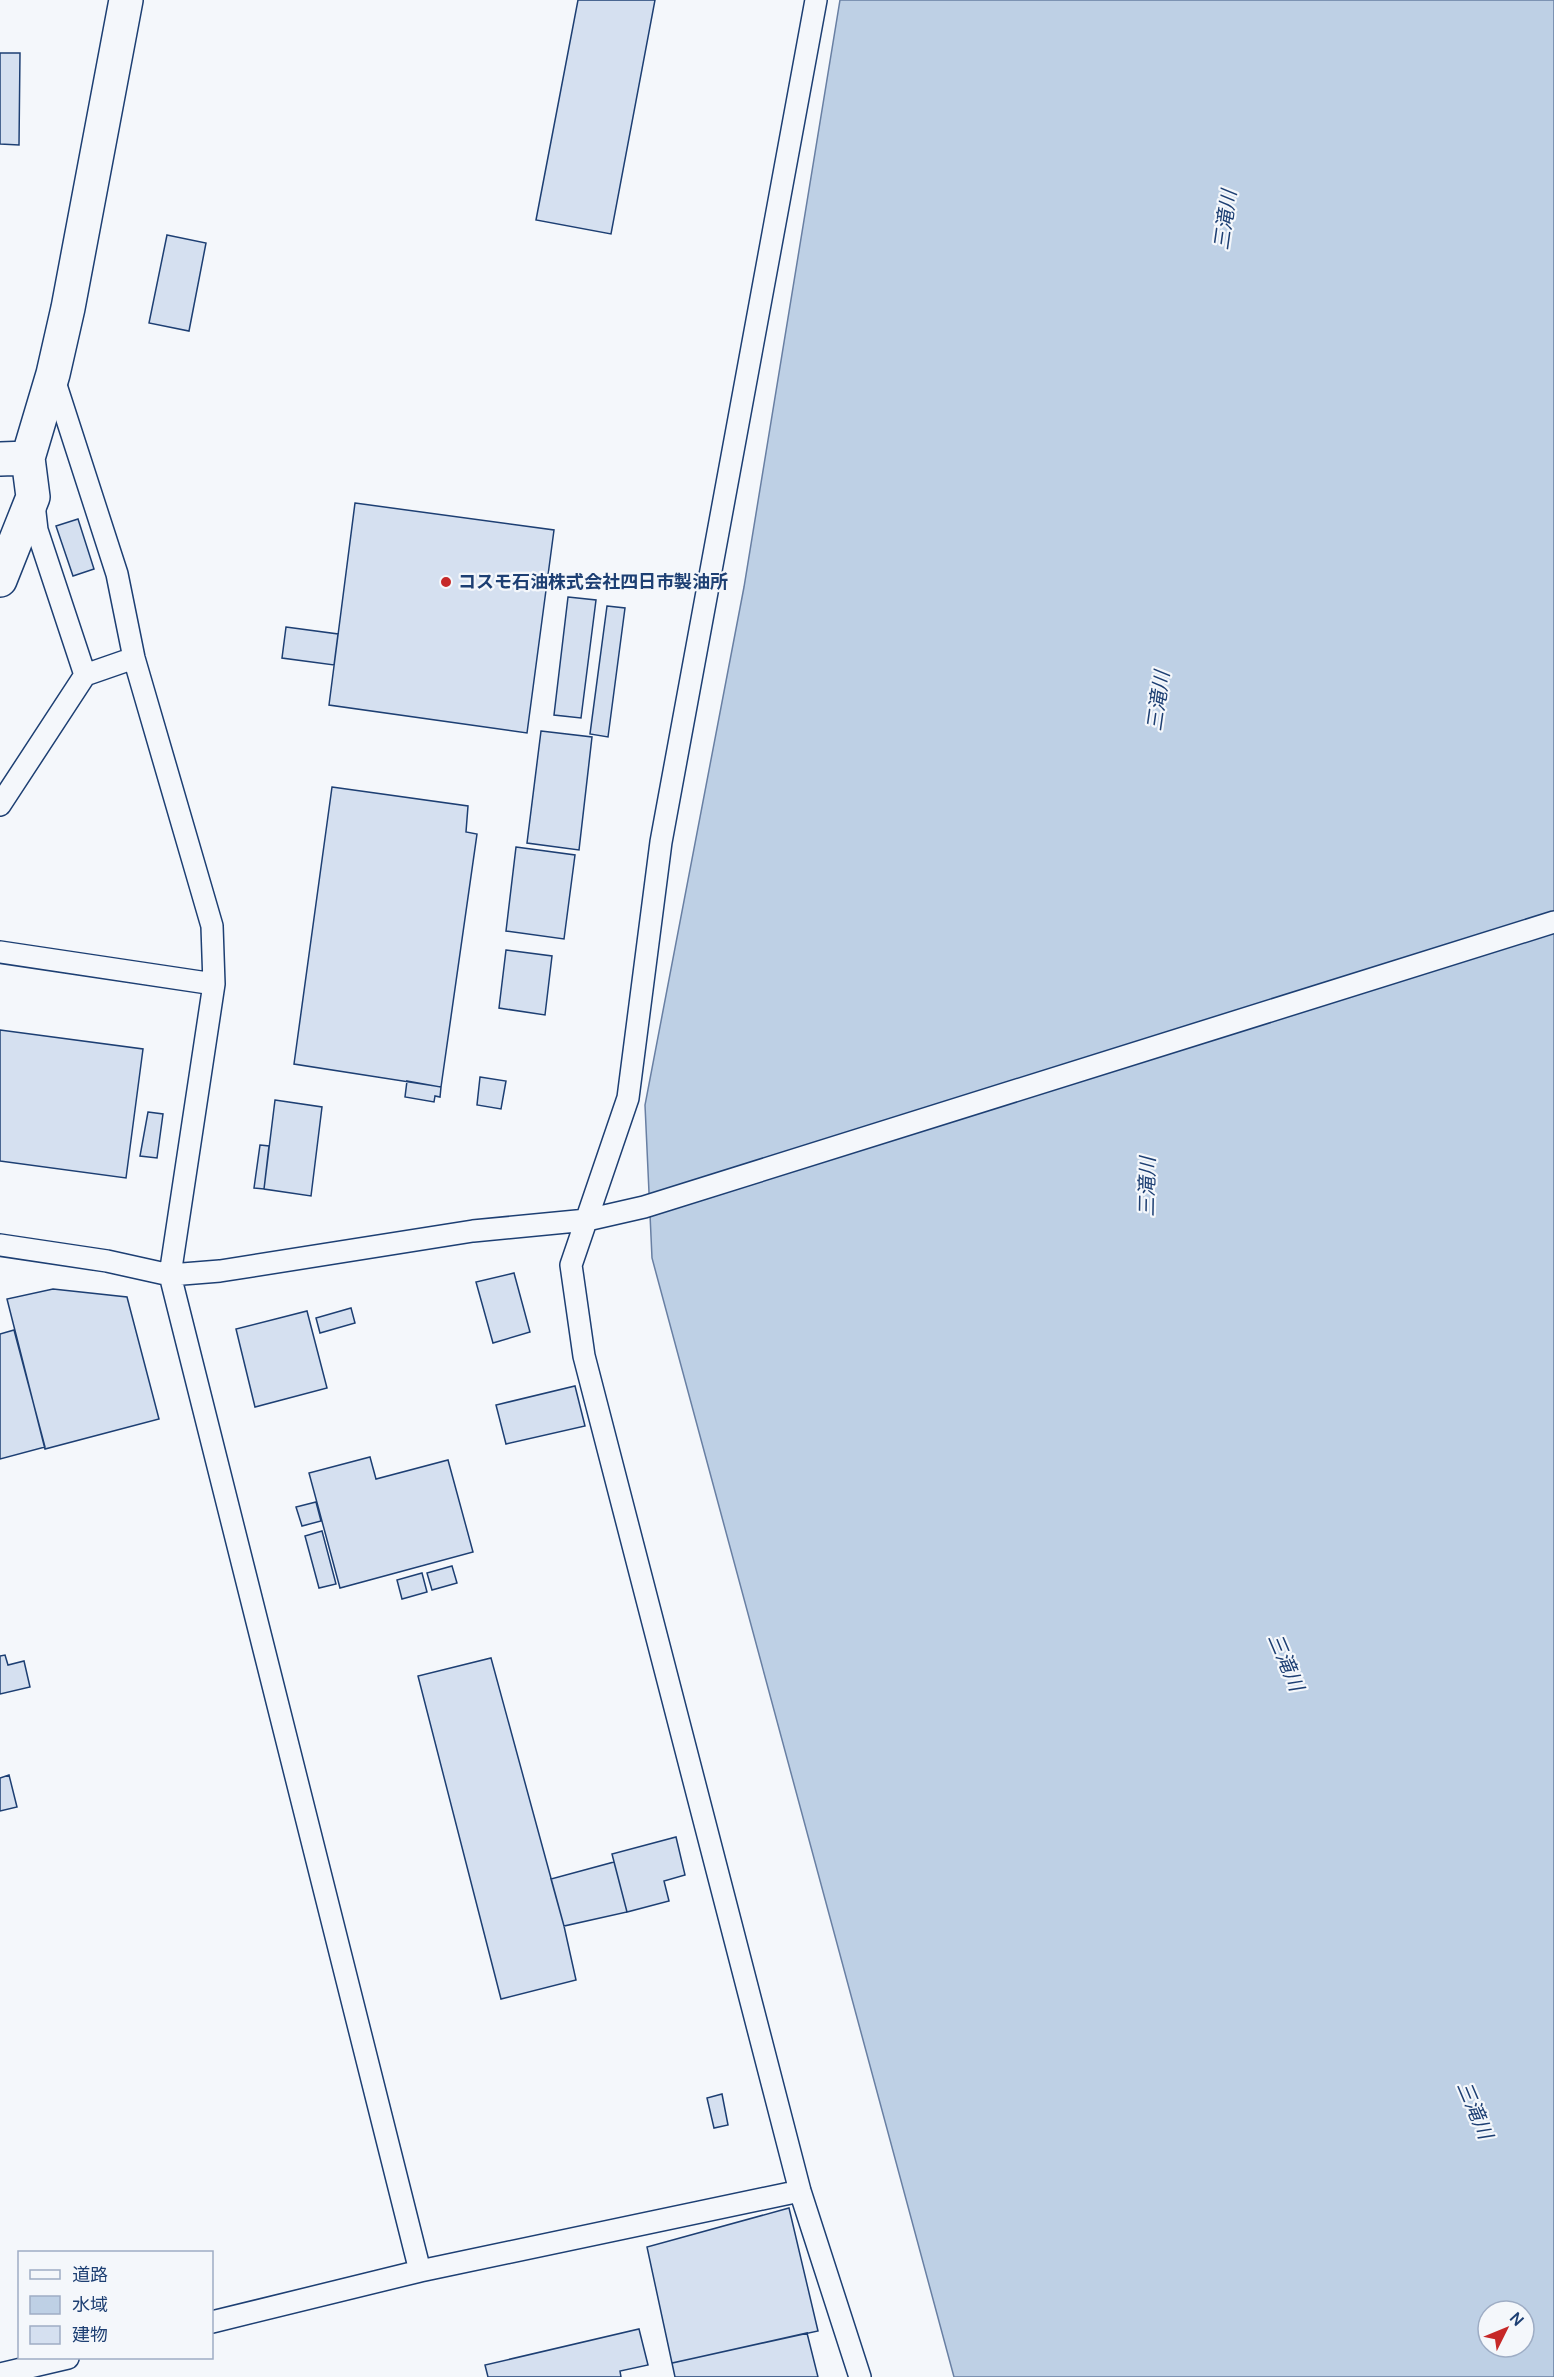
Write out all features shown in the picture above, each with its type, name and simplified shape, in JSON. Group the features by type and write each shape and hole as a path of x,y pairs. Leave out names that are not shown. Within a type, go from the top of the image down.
{"street":[{"path":"0,580 33,497 14,459 52,374 68,309 126,0"}],"lane":[{"path":"816,0 661,842 628,1098 571,1265 584,1356 800,2192 860,2377"},
{"path":"52,374 117,574 134,658 212,926 214,984 170,1275 420,2271"},
{"path":"33,497 37,530 85,675"},
{"path":"0,805 85,675 134,658"},
{"path":"0,1245 107,1261 170,1275 220,1271 472,1231 587,1220 622,1212 1554,922"},
{"path":"0,952 214,984"},
{"path":"213,2322 420,2271 800,2192"},
{"path":"0,2374 64,2359"}],"water":[{"name":"三滝川","path":"840,0 1554,0 1554,2377 954,2377 652,1258 645,1105 744,587"}],"building":[{"path":"578,0 655,0 611,234 536,220"},
{"path":"0,53 20,53 19,145 0,144"},
{"path":"167,235 206,243 189,331 149,323"},
{"name":"コスモ石油株式会社四日市製油所","path":"355,503 554,530 527,733 329,705"},
{"path":"78,519 94,569 73,576 56,526"},
{"path":"568,597 596,600 581,718 554,715"},
{"path":"607,606 625,608 608,737 590,734"},
{"path":"286,627 338,634 334,665 282,658"},
{"path":"541,731 592,737 579,850 527,843"},
{"path":"332,787 468,806 466,832 477,834 441,1087 294,1064"},
{"path":"516,847 575,855 564,939 506,931"},
{"path":"506,950 552,956 545,1015 499,1008"},
{"path":"0,1030 143,1049 126,1178 0,1161"},
{"path":"480,1077 506,1081 501,1109 477,1105"},
{"path":"407,1081 441,1087 440,1097 435,1096 434,1102 405,1097"},
{"path":"275,1100 322,1107 311,1196 264,1189"},
{"path":"148,1112 163,1114 157,1158 140,1156"},
{"path":"260,1145 269,1146 264,1189 254,1188"},
{"path":"514,1273 530,1332 493,1343 476,1282"},
{"path":"53,1289 127,1297 159,1419 45,1449 7,1299"},
{"path":"351,1308 355,1323 320,1333 316,1318"},
{"path":"307,1311 327,1388 255,1407 236,1329"},
{"path":"14,1330 45,1447 0,1459 0,1334"},
{"path":"575,1386 585,1426 506,1444 496,1405"},
{"path":"370,1457 376,1479 448,1460 473,1552 340,1588 309,1473"},
{"path":"316,1502 321,1521 302,1526 296,1507"},
{"path":"322,1531 336,1584 319,1588 305,1536"},
{"path":"452,1566 457,1583 432,1590 427,1573"},
{"path":"422,1573 427,1592 402,1599 397,1580"},
{"path":"5,1655 8,1665 24,1661 30,1687 0,1694 0,1656"},
{"path":"491,1658 564,1926 576,1980 501,1999 418,1676"},
{"path":"9,1775 17,1807 0,1811 0,1778"},
{"path":"676,1837 685,1875 664,1881 669,1901 627,1912 612,1854"},
{"path":"614,1862 627,1912 564,1926 551,1879"},
{"path":"722,2094 728,2125 714,2128 707,2098"},
{"path":"789,2208 818,2331 672,2363 647,2247"},
{"path":"639,2329 648,2365 620,2371 621,2377 488,2377 485,2365"},
{"path":"807,2333 818,2377 675,2377 672,2363"}],"place":[{"name":"コスモ石油株式会社四日市製油所","path":"446,582"}]}
